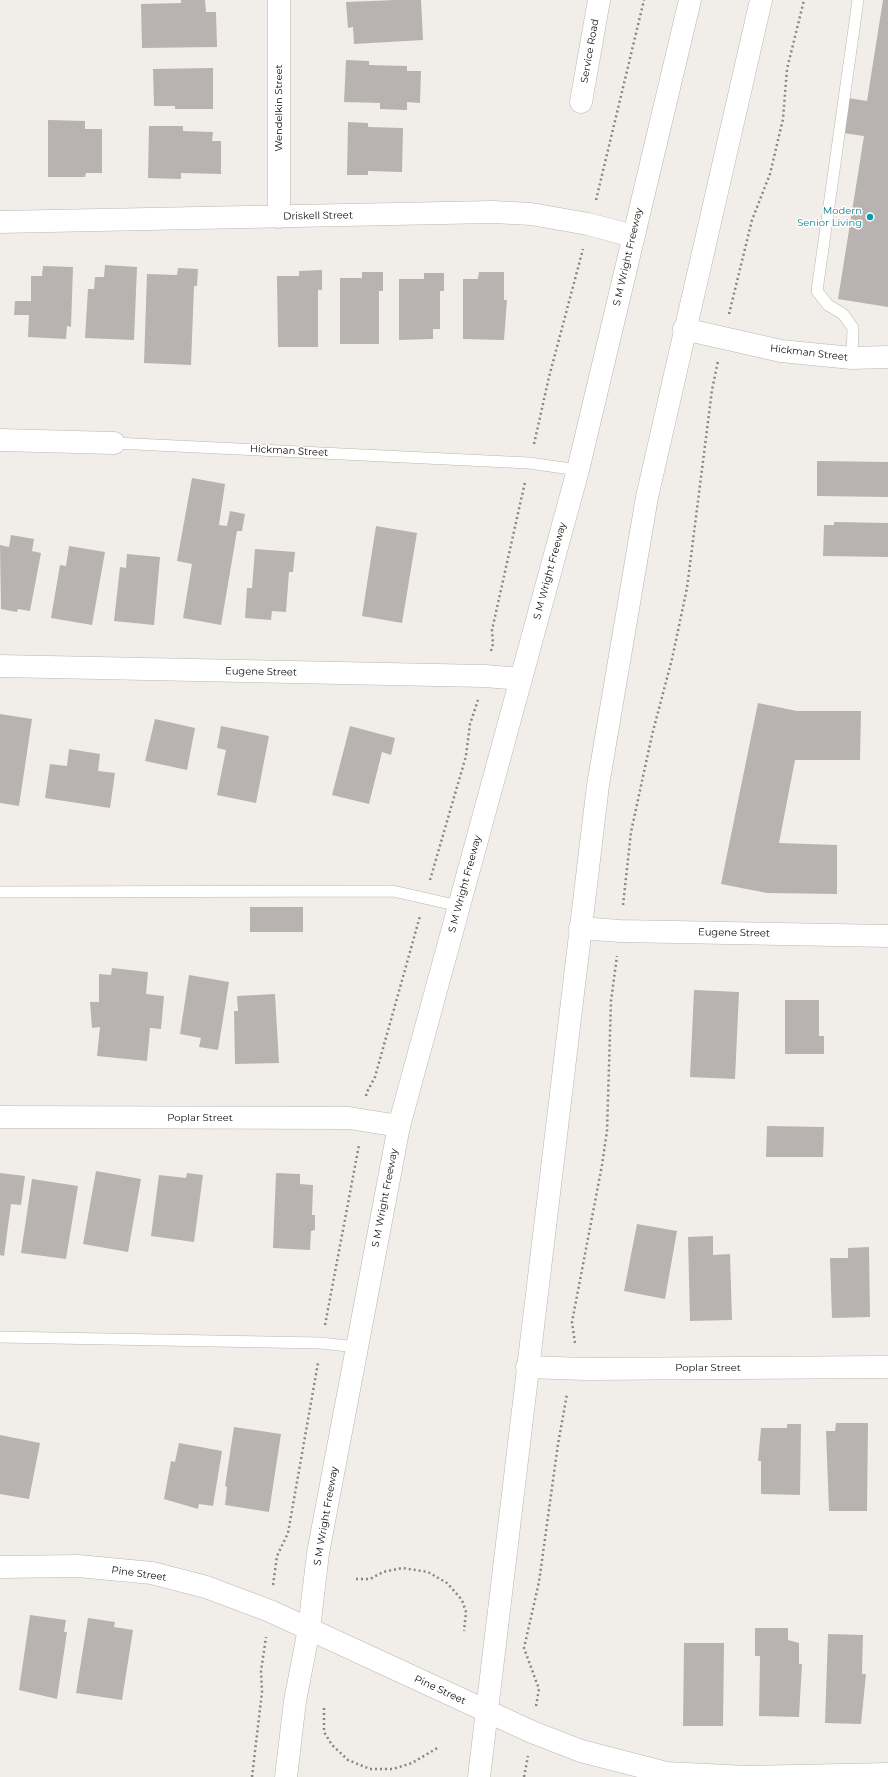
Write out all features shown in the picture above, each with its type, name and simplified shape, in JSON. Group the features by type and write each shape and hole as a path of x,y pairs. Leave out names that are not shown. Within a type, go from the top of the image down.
{"street":[{"name":"Wendelkin Street","path":"279,0 279,217"},
{"name":"Service Road","path":"581,102 599,0"},
{"name":"S M Wright Freeway","path":"286,1777 295,1701 309,1629 318,1553 399,1126 578,470 690,0"},
{"path":"478,1777 598,785 647,497 684,329 761,0"},
{"name":"Driskell Street","path":"0,222 493,212 531,214 588,224 633,236"},
{"name":"Hickman Street","path":"684,329 781,351 852,358 888,357"},
{"name":"Hickman Street","path":"0,440 114,443"},
{"name":"Eugene Street","path":"0,666 485,676 522,679"},
{"name":"Eugene Street","path":"580,928 620,931 888,936"},
{"name":"Poplar Street","path":"0,1117 349,1118 399,1126"},
{"name":"Poplar Street","path":"527,1367 888,1367"},
{"name":"Pine Street","path":"0,1567 78,1566 152,1574 206,1587 270,1611 532,1732 581,1751 666,1773 747,1777 888,1774"}],"lane":[{"path":"852,358 853,328 843,314 828,305 817,291 858,0"},
{"name":"Hickman Street","path":"114,443 529,463 578,470"},
{"path":"0,892 393,891 459,906"},
{"path":"0,1337 321,1343 357,1347"}],"path":[{"path":"539,1689 524,1648 539,1582 558,1444 572,1368 575,1343 572,1322 602,1165 607,1131 612,1001 631,832 652,735 672,659 687,588 712,390 723,338 752,220 770,174 783,119 787,68 804,0"},
{"path":"277,1556 288,1533 321,1343"},
{"path":"356,1578 370,1579 383,1572 402,1568 428,1572 447,1583 462,1600 466,1612 464,1632"},
{"path":"252,1777 262,1692 261,1671"},
{"path":"324,1708 324,1732 332,1745 348,1760 370,1769 393,1769 412,1763 439,1747"}],"building":[{"path":"181,0 205,0 206,12 216,12 217,47 142,48 141,4 181,3"},
{"path":"421,0 423,40 354,44 353,27 348,28 346,2"},
{"name":"Modern Senior Living","path":"883,0 888,0 888,307 838,299 864,136 843,133 848,98 867,101"},
{"path":"346,60 369,61 369,65 407,66 407,71 421,71 420,103 407,102 407,110 380,109 380,103 344,102"},
{"path":"213,68 213,109 175,109 175,106 154,106 153,69"},
{"path":"48,120 85,121 85,129 102,129 102,173 86,173 85,177 48,177"},
{"path":"348,122 368,123 368,127 403,128 402,172 368,171 368,175 347,175"},
{"path":"149,126 183,126 183,131 213,132 212,141 221,141 221,174 181,173 181,179 148,178"},
{"path":"105,265 137,267 134,340 85,338 88,289 94,289 95,277 104,277"},
{"path":"43,266 73,267 71,327 67,326 66,339 28,337 29,315 14,315 15,301 31,301 31,276 42,276"},
{"path":"178,268 198,269 197,286 194,286 191,365 144,363 147,274 177,275"},
{"path":"322,270 322,290 318,290 318,347 278,347 277,276 299,276 299,271"},
{"path":"362,272 383,272 383,291 379,291 379,344 340,344 340,278 362,278"},
{"path":"479,272 504,272 504,300 507,300 504,340 463,339 463,279 478,279"},
{"path":"424,273 444,273 444,291 440,291 440,329 433,329 433,339 399,340 399,279 424,279"},
{"path":"817,461 888,462 888,497 817,496"},
{"path":"192,478 225,484 219,525 227,526 230,511 245,514 242,531 237,531 221,625 183,618 192,564 177,561"},
{"path":"834,522 888,523 888,557 823,556 824,525 834,525"},
{"path":"376,526 417,533 402,623 362,616"},
{"path":"11,535 34,539 32,551 41,553 30,611 18,609 17,612 1,609 0,545 9,547"},
{"path":"69,546 105,552 92,625 51,618 60,565 66,566"},
{"path":"255,549 295,552 293,572 289,572 286,612 272,611 271,620 245,618 247,588 252,588"},
{"path":"127,554 160,557 154,625 114,621 120,567 126,568"},
{"path":"758,703 797,711 861,711 860,760 795,760 779,843 837,845 837,894 767,893 721,884"},
{"path":"0,714 32,719 19,806 0,803"},
{"path":"155,719 195,728 187,770 145,761"},
{"path":"221,726 269,736 256,803 217,795 226,750 217,748"},
{"path":"350,726 395,738 391,755 382,752 369,804 332,795"},
{"path":"69,749 100,754 98,771 115,773 110,808 45,798 50,764 67,766"},
{"path":"250,907 303,907 303,932 250,932"},
{"path":"112,968 148,972 146,994 164,996 161,1029 150,1028 147,1061 97,1056 100,1027 92,1028 90,1002 99,1002 99,974 111,975"},
{"path":"189,975 229,982 218,1050 199,1047 201,1038 180,1034"},
{"path":"694,990 739,992 735,1079 690,1077"},
{"path":"275,994 279,1063 235,1064 234,1011 238,1011 237,996"},
{"path":"785,1000 819,1000 819,1036 824,1036 824,1054 785,1054"},
{"path":"767,1126 824,1127 823,1157 766,1157"},
{"path":"96,1171 141,1179 128,1252 83,1244"},
{"path":"0,1173 25,1176 21,1205 11,1204 4,1256 0,1255"},
{"path":"187,1173 203,1175 194,1242 151,1236 159,1175 186,1178"},
{"path":"276,1173 300,1174 300,1184 313,1185 312,1215 315,1215 315,1230 311,1231 310,1250 273,1248"},
{"path":"32,1179 78,1186 66,1259 21,1253"},
{"path":"637,1224 677,1231 665,1299 624,1291"},
{"path":"713,1236 713,1255 730,1254 732,1320 690,1321 688,1237"},
{"path":"869,1247 870,1317 832,1318 830,1258 848,1258 848,1248"},
{"path":"836,1423 868,1423 867,1511 829,1511 826,1431 835,1431"},
{"path":"787,1424 801,1424 800,1495 761,1494 761,1461 758,1461 761,1428 787,1428"},
{"path":"234,1427 281,1434 269,1512 225,1505 227,1487 225,1486"},
{"path":"0,1435 40,1443 29,1499 0,1494"},
{"path":"179,1443 222,1451 213,1506 199,1504 198,1509 164,1499 171,1461 175,1462"},
{"path":"30,1615 66,1620 64,1632 67,1632 57,1699 19,1690"},
{"path":"88,1618 115,1622 114,1627 133,1630 122,1700 76,1693"},
{"path":"755,1628 788,1628 788,1640 799,1643 799,1664 802,1664 799,1717 759,1716 760,1656 755,1656"},
{"path":"828,1634 863,1635 862,1674 866,1674 861,1724 825,1723"},
{"path":"684,1643 724,1643 723,1726 683,1726"}],"place":[{"name":"Modern Senior Living","path":"870,217"}]}
